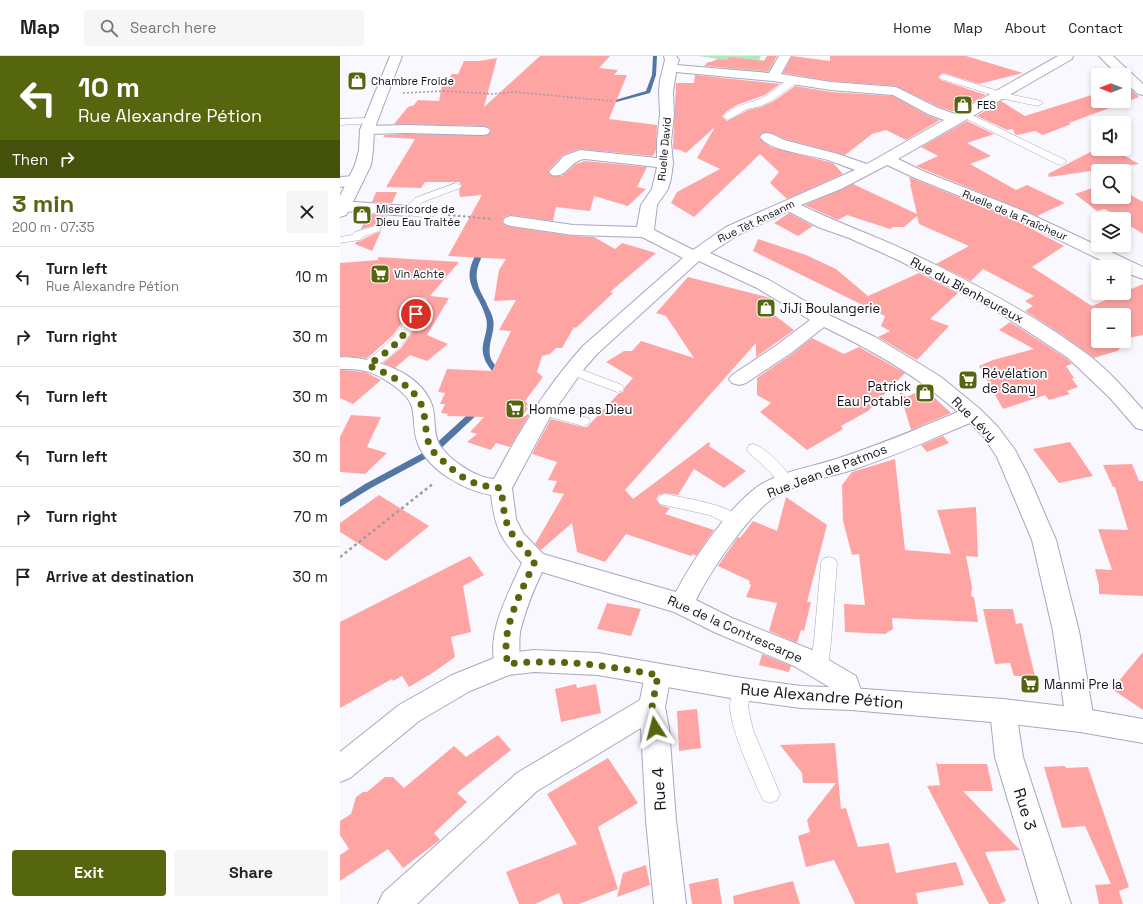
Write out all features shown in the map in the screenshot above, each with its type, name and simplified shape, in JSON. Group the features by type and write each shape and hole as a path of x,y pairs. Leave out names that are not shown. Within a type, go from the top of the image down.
{"street":[{"path":"403,56 396,56 380,94 369,126 363,165 348,181 341,209 408,210"},
{"path":"773,77 785,56"},
{"name":"Rue Tèt Ansanm","path":"501,488 515,459 572,370 590,350 695,256 732,231 788,204 835,186 868,170 1067,56"},
{"path":"1106,57 1122,57"},
{"path":"1106,57 1143,91"},
{"path":"670,62 831,86 896,91 933,111 959,117"},
{"name":"Ruelle David","path":"645,232 649,205 660,189 665,163 664,142 667,114 666,92 670,62"},
{"path":"369,126 406,129 483,131"},
{"path":"767,136 780,143 833,157 868,170"},
{"path":"557,172 567,160 575,155 585,154 665,163"},
{"name":"Ruelle de la Fraîcheur","path":"886,159 920,175 1020,215 1143,274"},
{"name":"Rue du Bienheureux","path":"788,204 824,223 855,234 904,256 1001,306 1074,353 1117,393 1143,423"},
{"path":"606,232 649,205"},
{"path":"511,221 573,230 645,232 695,256"},
{"name":"Rue Lévy","path":"695,256 763,284 822,320 868,341 934,382 973,414 990,432 1007,455 1044,540 1066,631 1080,720"},
{"path":"739,379 784,349 822,320"},
{"path":"340,363 368,365 397,379 411,390 420,401 429,444 433,451 452,470 465,479 483,486 501,488 505,519 514,538 535,561 519,598 509,628 506,643 507,664"},
{"name":"Rue Jean de Patmos","path":"682,604 686,594 737,522 752,504 765,492 787,483 846,464 973,414"},
{"name":"Rue de la Contrescarpe","path":"535,561 682,604 819,667 847,684 851,699"},
{"name":"Rue Alexandre Pétion","path":"340,769 409,713 462,683 507,664 534,661 598,664 742,689 801,697 851,699 1003,711 1080,720 1143,731"},
{"name":"Rue 4","path":"658,675 652,707 670,904"},
{"path":"394,904 527,782 581,751 652,707"},
{"name":"Rue 3","path":"1003,711 1009,757 1055,904"}],"lane":[{"path":"944,77 999,95 1038,103"},
{"path":"728,117 744,106 758,104 770,98 795,80"},
{"path":"959,117 1061,162"},
{"path":"340,122 369,126"},
{"path":"408,210 419,200 456,186"},
{"path":"408,210 430,214"},
{"path":"340,240 356,238 359,234 375,229"},
{"path":"368,365 398,343 407,332 422,302"},
{"path":"572,370 617,388"},
{"path":"544,412 583,421"},
{"path":"754,449 775,468 787,483"},
{"path":"665,500 713,510 737,522"},
{"path":"819,667 823,646 825,595 829,563"},
{"path":"742,689 739,707 744,730 770,794"}],"path":[{"path":"380,94 444,91 492,94 515,92 612,101"},
{"path":"430,214 492,219"},
{"path":"340,557 452,470"}],"green space":[{"path":"699,56 761,56 759,60 778,62 768,75 725,71 730,64 724,60"}],"building":[{"path":"540,56 610,56 599,68 618,70 614,75 627,75 609,119 657,125 656,150 653,156 579,149 563,155 548,171 552,176 562,176 576,164 585,161 647,167 637,187 646,189 628,206 594,196 590,211 556,207 553,221 511,215 504,217 502,222 511,227 573,236 594,237 615,249 622,243 656,253 610,292 613,293 576,328 574,327 562,348 556,348 550,354 542,356 537,372 543,377 525,401 528,404 525,407 528,408 522,418 531,412 510,447 496,443 491,450 467,442 477,434 470,432 484,417 447,416 448,414 441,413 445,404 440,404 445,393 438,392 447,369 492,371 511,331 499,330 516,300 494,301 499,270 506,259 448,256 482,195 460,197 459,190 462,186 459,182 425,182 421,188 386,187 415,139 383,137 385,135 406,134 488,135 491,130 488,127 483,126 394,124 408,107 414,105 418,100 439,101 442,85 445,80 448,80 452,74 458,74 464,61 479,61 497,58 484,107"},
{"path":"767,56 777,56 768,71 704,66 708,62 718,59 727,60 729,57 764,61"},
{"path":"792,56 830,61 830,56 966,56 1023,73 979,84 944,73 941,74 938,77 941,80 986,95 955,112 939,107 896,86 831,81 783,73"},
{"path":"695,75 780,84 765,95 737,105 727,111 722,117 727,121 748,110 761,107 774,101 795,86 831,92 893,96 927,115 940,120 906,140 886,130 872,134 845,155 785,139 772,133 762,133 759,138 771,147 833,163 843,174 787,199 770,183 779,172 760,154 694,217 671,203 677,192 720,169 697,158 715,127 686,153 673,149 676,83 694,83"},
{"path":"1131,90 1139,97 1131,100"},
{"path":"1091,95 1091,108 1109,108 1069,123 1071,124 1043,135 1035,131 1017,135 1013,129 1007,130 977,116 1001,101 1025,116"},
{"path":"967,121 994,134 967,143 991,156 970,164 1016,190 1027,185 1065,203 1037,216 916,166 938,156 921,147"},
{"path":"1091,152 1091,156 1125,156 1139,164 1091,164 1091,171 1049,177 1048,174"},
{"path":"909,177 1013,219 1064,246 1032,267 1092,306 1106,300 1131,300 1131,289 1143,284 1143,335 1131,338 1131,308 1091,308 1091,348 1120,348 1117,351 1094,358 1061,334 1025,311 1033,306 1025,301 1034,296 983,269 971,281 936,264 969,246 919,224 917,216 904,227 893,227 890,229 847,215 838,220 805,205 853,184 917,214"},
{"path":"1091,188 1091,204 1131,204 1131,195 1143,202 1143,234 1131,226 1131,212 1110,212 1105,209 1097,211 1075,194"},
{"path":"376,192 397,192 392,203 372,202"},
{"path":"789,213 813,226 798,236 774,223"},
{"path":"367,214 387,216 382,228 375,225 361,229"},
{"path":"381,231 372,251 355,244 356,242"},
{"path":"758,239 806,255 836,269 868,296 919,273 958,293 930,319 949,326 917,360 878,337 890,331 881,326 885,316 753,251"},
{"path":"378,257 459,262 430,296 449,298 427,335 448,344 427,361 410,355 395,368 383,363 401,348 416,327 428,303 426,298 421,297 416,298 404,320 393,335 367,358 340,356 340,263 378,260"},
{"path":"688,277 771,298 761,305 794,330 756,357 756,343 625,490 633,499 709,442 709,446 746,471 724,488 694,469 678,495 664,493 659,495 656,499 660,505 670,508 665,514 714,530 696,556 693,554 691,556 626,534 605,562 577,552 572,523 541,550 535,544 564,494 552,492 557,481 548,480 557,462 532,454 551,419 587,427 619,393 623,392 625,387 633,378 606,362 624,351 632,351 641,341 694,358 666,316 656,313"},
{"path":"1010,322 1066,358 1072,364 1066,366 1074,378 1072,379 1078,387 1067,391 1070,394 1049,400 1045,395 1003,409 979,366 993,360 1034,349 999,330"},
{"path":"812,338 844,354 859,347 905,373 868,411 841,426 843,429 807,450 760,412 771,403 757,395 757,378"},
{"path":"340,370 365,372 381,380 353,404 340,398"},
{"path":"925,389 951,413 911,430 899,390 906,397"},
{"path":"351,415 381,417 367,447 387,453 365,474 340,472 340,437"},
{"path":"943,436 949,443 927,452 921,445"},
{"path":"1070,442 1093,476 1059,483 1033,449"},
{"path":"895,459 905,550 951,554 937,510 976,507 978,557 966,556 972,587 971,596 974,597 978,622 892,618 893,629 885,634 845,632 844,604 865,605 859,554 852,555 843,521 842,485 852,472"},
{"path":"1132,464 1139,481 1143,481 1143,596 1099,594 1099,586 1095,569 1112,570 1098,529 1128,530 1115,487 1113,487 1103,465"},
{"path":"379,495 429,526 386,561 340,532 340,523"},
{"path":"786,497 827,525 807,602 811,602 804,631 801,630 797,643 769,631 777,603 746,597 751,585 749,584 750,581 718,566 738,537 740,538 753,521 777,531"},
{"path":"470,556 484,575 463,586 471,632 451,637 455,657 409,687 402,676 393,681 392,679 340,708 340,622"},
{"path":"607,603 641,609 631,636 597,629"},
{"path":"983,609 1013,609 1016,624 1022,623 1035,676 1014,676 1010,663 995,664"},
{"path":"1143,652 1143,710 1112,689"},
{"path":"762,654 791,666 789,672 759,665"},
{"path":"576,684 577,688 596,684 601,713 561,722 555,689"},
{"path":"697,709 701,748 679,751 677,711"},
{"path":"498,735 511,750 457,793 467,802 434,833 440,840 403,868 388,849 340,881 340,855 349,849 340,835 340,821 351,814 356,797 363,792 367,792 385,777 393,777 404,788 454,746 466,757"},
{"path":"835,743 841,809 846,808 858,847 889,843 896,873 956,862 964,885 916,893 918,904 855,904 834,860 806,867 798,836 810,832 807,820 836,783 803,783 802,773 780,745"},
{"path":"608,758 638,803 598,827 618,889 579,904 563,904 559,893 535,904 519,904 506,872 577,844 547,794"},
{"path":"936,762 938,764 987,764 993,791 963,791 1020,850 985,852 1006,901 999,904 989,904 927,786 940,785"},
{"path":"1065,766 1066,768 1088,767 1129,887 1119,891 1123,904 1099,904 1095,885 1111,884 1085,826 1062,828 1044,767"},
{"path":"646,865 650,885 617,897 623,873"},
{"path":"718,878 722,904 692,904 689,884"},
{"path":"793,881 800,904 734,904 733,896"}],"waterway":[{"path":"607,104 648,92 654,75 655,56"},
{"path":"483,248 474,268 473,279 474,286 490,319 486,355 489,362 500,376"},
{"path":"340,504 368,486 433,451 479,409"}],"place":[{"name":"Chambre Froide","path":"357,81"},
{"name":"FES","path":"963,105"},
{"name":"Misericorde de Dieu Eau Traitée","path":"362,215"},
{"name":"Vin Achte","path":"380,274"},
{"name":"JiJi Boulangerie","path":"766,308"},
{"name":"Révélation de Samy","path":"968,380"},
{"name":"Patrick Eau Potable","path":"925,393"},
{"name":"Homme pas Dieu","path":"515,409"},
{"name":"Manmi Pre la","path":"1030,684"}],"route":[{"path":"416,314 407,332 398,343 368,365 397,379 411,390 420,401 429,444 433,451 452,470 465,479 483,486 501,488 505,519 514,538 535,561 519,598 509,628 506,643 507,664 534,661 598,664 658,675 652,707 655,728"}]}
